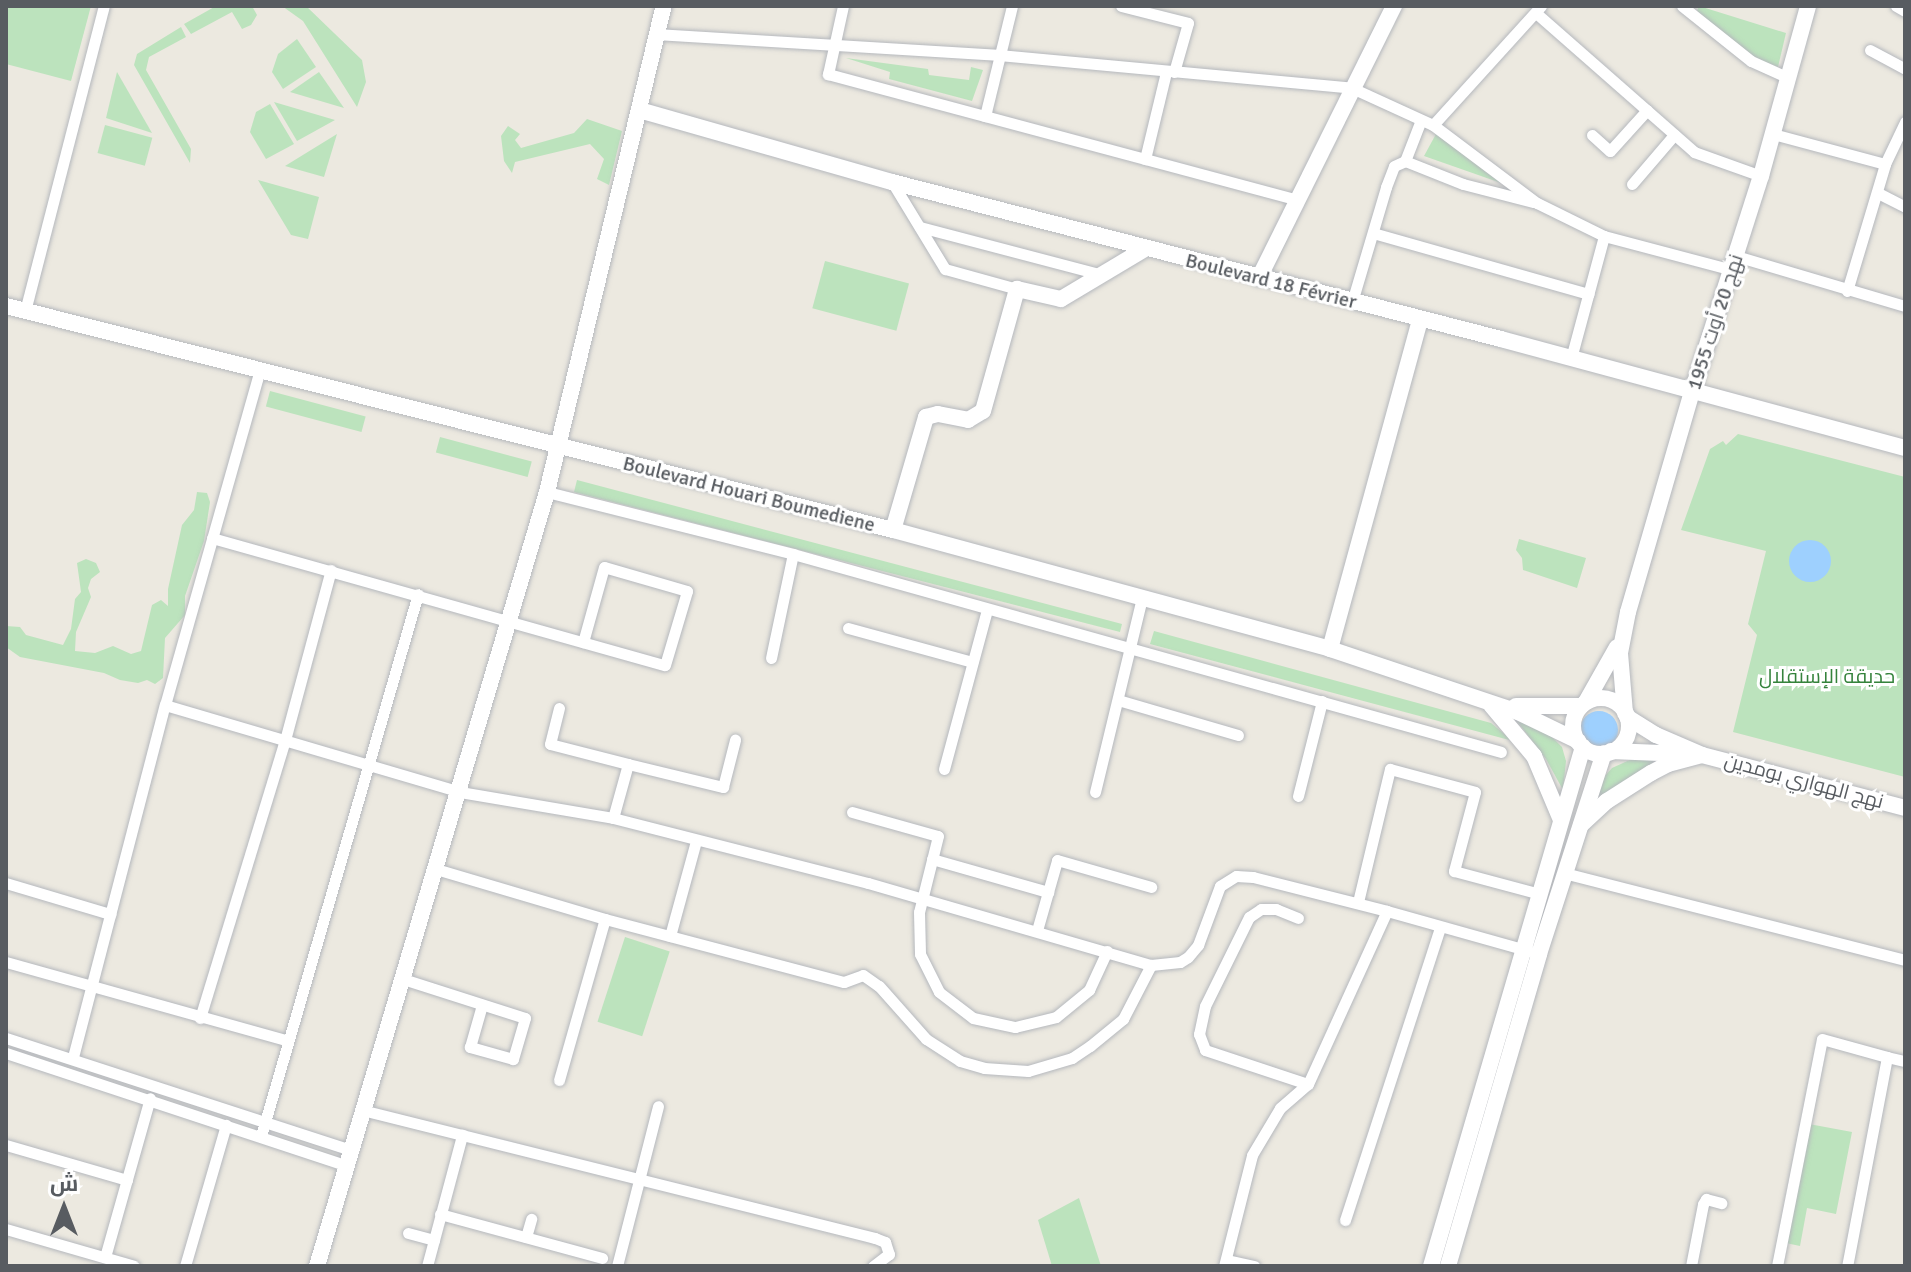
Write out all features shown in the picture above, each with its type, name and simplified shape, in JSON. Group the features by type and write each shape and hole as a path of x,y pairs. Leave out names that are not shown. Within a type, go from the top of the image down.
{"main road":[{"path":"317,1266 547,492 664,6"},
{"path":"1259,278 1394,6"},
{"name":"نهج 20 أوت 1955","path":"1626,715 1620,668 1621,639 1692,392 1761,176 1808,6"},
{"name":"Boulevard 18 Février","path":"639,110 892,182 1905,448"},
{"path":"893,530 926,417 938,414 968,420 983,411 1017,289 1061,299 1145,249"},
{"name":"Boulevard Houari Boumediene","path":"6,306 893,530 1330,649 1487,701 1580,744"},
{"path":"1330,649 1420,319"},
{"name":"نهج 20 أوت 1955","path":"1583,704 1621,639"},
{"path":"1431,1266 1531,951 1564,873 1607,752 1624,741 1626,715 1608,699 1583,704 1573,723 1580,744 1562,822 1540,894 1531,951 1448,1266"},
{"name":"Boulevard Houari Boumediene","path":"1487,701 1534,708 1583,704"},
{"path":"1487,701 1534,756 1562,822"},
{"name":"نهج الهواري بومدين","path":"1626,715 1656,735 1702,755 1905,808"},
{"path":"1580,744 1607,752"},
{"name":"نهج الهواري بومدين","path":"1607,752 1702,755"},
{"path":"1579,827 1633,784 1668,764 1702,755"}],"street":[{"path":"25,311 104,6"},
{"path":"843,6 828,74 1297,200"},
{"path":"985,116 1012,6"},
{"path":"1121,6 1188,23 1145,159"},
{"path":"1682,6 1751,61 1789,78"},
{"path":"1896,6 1905,11"},
{"path":"1352,302 1394,166 1405,161 1427,122 1538,10 1694,152 1715,163 1761,176"},
{"path":"657,34 999,55 1352,88 1427,122 1537,203 1604,236 1734,263 1905,306"},
{"path":"1870,50 1905,69"},
{"path":"1592,135 1610,151 1647,110"},
{"path":"1847,291 1885,164 1905,122"},
{"path":"1773,134 1885,164"},
{"path":"1632,184 1674,135"},
{"path":"1405,161 1463,184 1537,203"},
{"path":"892,182 945,269 1017,289"},
{"path":"1878,193 1905,207"},
{"path":"920,227 1103,275"},
{"path":"1373,233 1589,294"},
{"path":"1571,358 1604,236"},
{"path":"73,1057 94,988 110,914 165,705 260,369"},
{"path":"547,492 793,554 1501,752"},
{"path":"212,538 665,665 687,591 604,567 583,642"},
{"path":"771,658 793,554"},
{"path":"200,1018 285,740 331,570"},
{"path":"261,1136 418,594"},
{"path":"1095,792 1142,598"},
{"path":"944,769 987,610"},
{"path":"848,628 972,662"},
{"path":"1118,700 1238,735"},
{"path":"1298,796 1322,701"},
{"path":"165,705 460,792 613,818 923,898 1151,965 1180,962 1194,950 1220,886 1236,876 1358,902 1531,951"},
{"path":"559,708 550,744 723,787 735,740"},
{"path":"613,818 628,764"},
{"path":"1358,902 1390,769 1475,792 1454,871 1540,894"},
{"path":"852,812 938,836 917,926 925,968 949,1002 987,1023 1029,1025 1056,1017 1089,990 1107,951"},
{"path":"670,936 696,841"},
{"path":"932,859 1048,892"},
{"path":"1037,930 1057,860 1151,887"},
{"path":"436,869 605,919 844,982 863,975 885,992 908,1023 943,1052 972,1064 1003,1071 1028,1071 1072,1058 1108,1034 1133,1003 1151,965"},
{"path":"1564,873 1905,960"},
{"path":"6,883 110,914"},
{"path":"1298,918 1276,909 1261,909 1249,917 1205,1006 1199,1034 1205,1050 1308,1084"},
{"path":"1254,1266 1225,1263 1243,1181 1252,1155 1280,1108 1308,1084 1387,911"},
{"path":"559,1080 605,919"},
{"path":"1345,1220 1440,927"},
{"path":"6,962 288,1041"},
{"path":"403,979 525,1018 513,1059 470,1047 482,1005"},
{"path":"6,1038 266,1120 350,1158"},
{"path":"1777,1266 1822,1039 1905,1061"},
{"path":"6,1053 261,1136 350,1158"},
{"path":"1847,1266 1887,1057"},
{"path":"105,1257 150,1098"},
{"path":"618,1266 658,1106"},
{"path":"362,1110 875,1238 885,1242 889,1254 873,1266"},
{"path":"185,1266 226,1125"},
{"path":"427,1266 462,1135"},
{"path":"6,1145 127,1180"},
{"path":"1691,1266 1703,1204 1706,1199 1721,1203"},
{"path":"440,1214 602,1258"},
{"path":"526,1237 531,1219"},
{"path":"6,1229 134,1266"},
{"path":"408,1233 434,1240"}],"green space":[{"path":"6,6 91,6 71,81 6,64"},
{"path":"216,6 252,6 257,15 251,25 242,29 232,12 191,34 184,24"},
{"path":"282,6 306,6 362,60 366,82 357,107 303,21"},
{"path":"1699,6 1786,33 1778,67 1753,57 1697,11"},
{"path":"181,27 186,37 149,57 146,70 191,149 190,163 134,65 137,54"},
{"path":"297,39 316,67 283,89 272,72 278,54"},
{"path":"846,58 928,69 929,75 969,80 971,67 983,70 972,101 889,79 890,72"},
{"path":"117,72 152,133 106,118"},
{"path":"319,72 344,108 290,92"},
{"path":"274,102 335,120 297,141"},
{"path":"270,104 294,144 266,159 250,132 256,112"},
{"path":"587,119 622,131 609,185 597,179 604,159 590,144 515,162 512,173 504,161 501,136 508,126 520,134 515,140 521,148 574,133"},
{"path":"105,125 152,138 145,166 97,153"},
{"path":"337,134 324,177 285,166"},
{"path":"1436,134 1501,183 1424,156"},
{"path":"258,180 319,197 308,239 291,235"},
{"path":"825,261 909,284 896,331 812,308"},
{"path":"270,391 366,417 361,432 266,406"},
{"name":"حديقة الإستقلال","path":"1738,434 1905,477 1905,777 1733,732 1757,635 1748,624 1766,551 1681,530 1710,449 1723,441 1726,445"},
{"path":"440,437 532,462 528,477 436,452"},
{"path":"577,480 1122,624 1120,632 574,492"},
{"path":"197,492 207,493 210,502 204,541 185,596 185,615 165,638 163,678 155,684 147,680 138,683 120,680 104,673 20,657 6,647 6,626 20,627 26,635 63,645 71,629 75,599 81,592 77,563 86,559 96,563 100,572 91,579 88,588 91,597 76,632 75,651 95,653 113,646 131,654 141,651 152,605 161,600 168,606 168,589 182,525 194,510"},
{"path":"1519,539 1586,558 1577,588 1523,570 1522,558 1516,550"},
{"path":"1154,631 1491,723 1513,741 1150,644"},
{"path":"1517,721 1526,721 1549,734 1562,747 1566,761 1563,790 1546,759"},
{"path":"1662,757 1594,803 1604,777 1612,768 1634,758"},
{"path":"625,937 670,952 642,1036 597,1022"},
{"path":"1809,1124 1852,1132 1836,1214 1807,1208 1800,1246 1786,1243"},
{"path":"1079,1198 1101,1266 1052,1266 1038,1220"}],"water":[{"path":"1810,540 1825,546 1831,561 1825,576 1810,582 1795,576 1789,561 1795,546"},
{"path":"1599,711 1613,716 1618,730 1613,744 1599,749 1585,744 1580,730 1585,716"}]}
